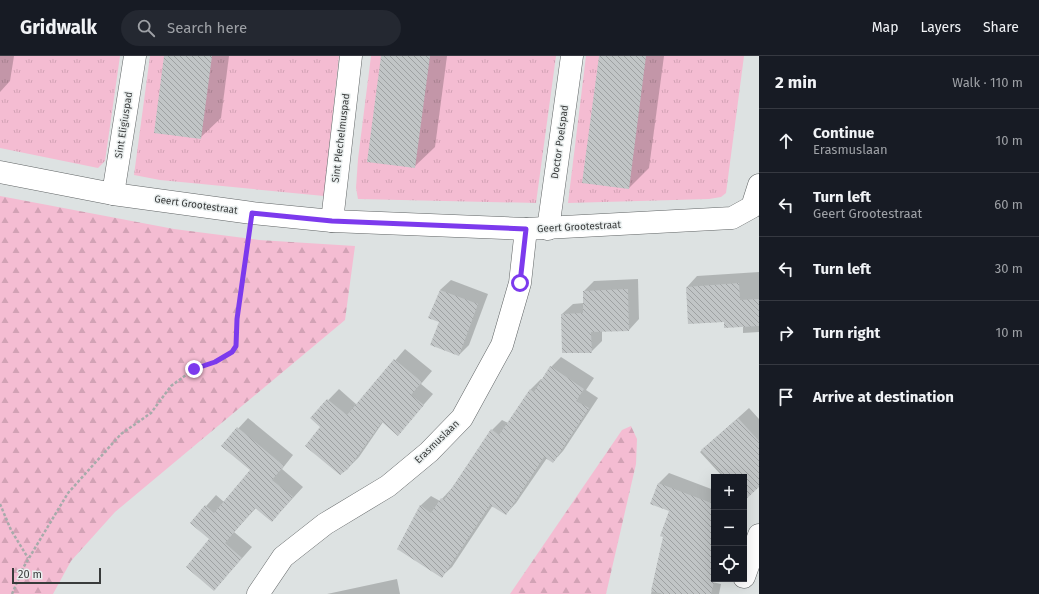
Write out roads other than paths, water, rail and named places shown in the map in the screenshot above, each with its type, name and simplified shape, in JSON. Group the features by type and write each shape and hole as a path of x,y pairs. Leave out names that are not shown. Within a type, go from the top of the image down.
{"street":[{"name":"Sint Eligiuspad","path":"113,194 135,56"},
{"name":"Sint Plechelmuspad","path":"332,221 351,56"},
{"name":"Doctor Poelspad","path":"548,229 572,56"},
{"name":"Geert Grootestraat","path":"0,172 113,194 252,213 332,221 526,229 732,218 752,207 759,185"},
{"name":"Erasmuslaan","path":"258,594 283,557 324,524 388,486 429,452 462,418 502,345 520,283 526,229"},
{"path":"747,569 759,535"},
{"path":"740,594 743,582"}]}
